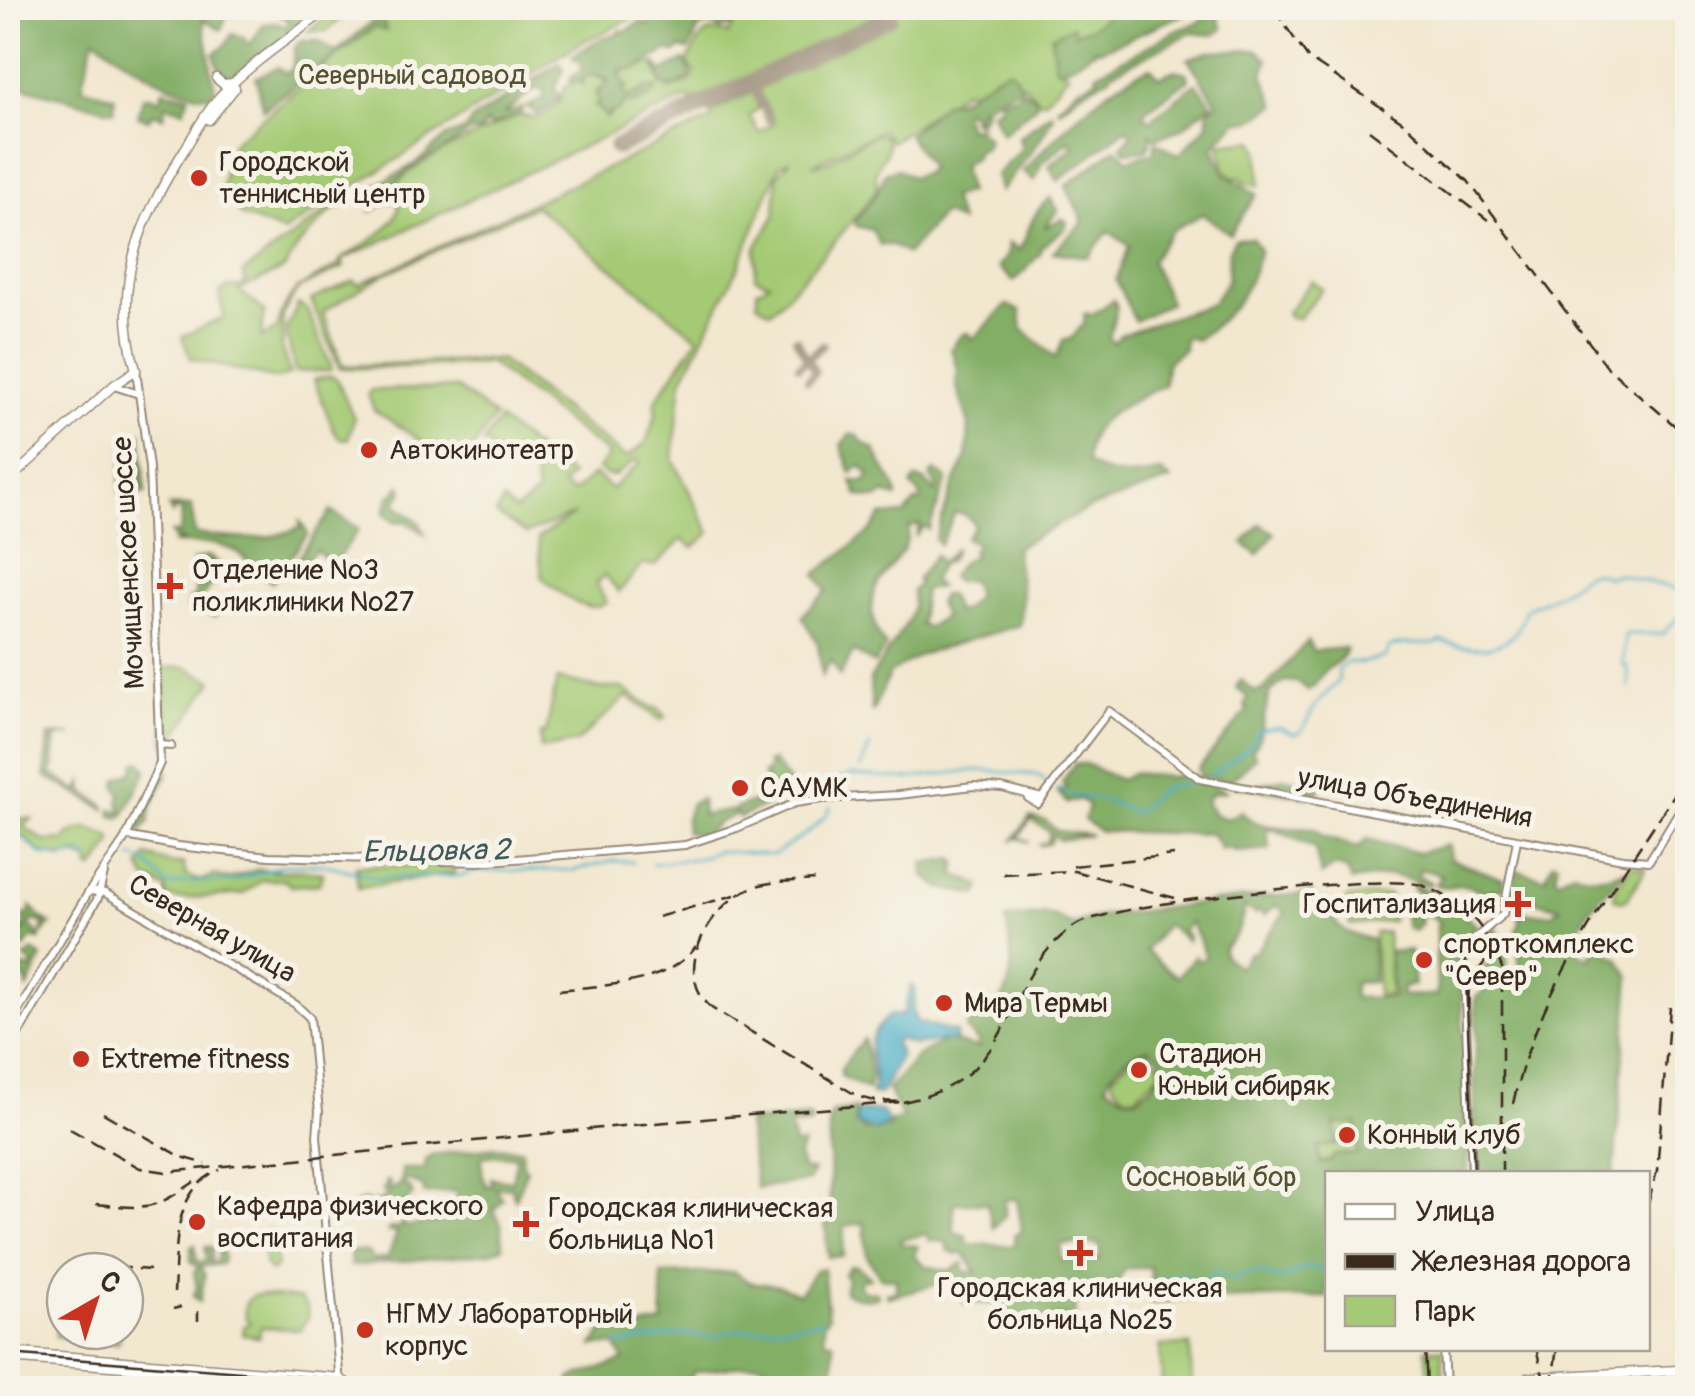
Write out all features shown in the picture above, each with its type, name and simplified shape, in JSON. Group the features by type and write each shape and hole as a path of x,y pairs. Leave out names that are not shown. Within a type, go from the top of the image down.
{"highway":[{"path":"1521,1388 1521,1382 1527,1378 1688,1370"}],"main road":[{"path":"107,392 130,373 127,308 141,225 153,200 218,98 331,8"},
{"path":"218,98 331,8"},
{"path":"216,78 224,84 233,83"},
{"path":"8,482 130,373"},
{"name":"Мочищенское шоссе","path":"126,836 160,763 149,468 139,394 130,373"},
{"path":"117,387 139,394"},
{"name":"улица Объединения","path":"126,836 269,856 478,862 684,846 795,803 952,789 1009,792 1040,801 1109,712 1200,780 1649,861 1688,796"},
{"path":"160,744 171,746"},
{"path":"8,1028 126,836"},
{"path":"1472,1171 1463,949 1466,942 1503,914 1517,840"},
{"path":"8,1052 100,892 104,871"},
{"name":"Северная улица","path":"90,890 225,962 308,1014 312,1024 318,1140 341,1384"},
{"path":"32,988 42,994"},
{"path":"14,1017 25,1022"},
{"path":"1443,1351 1445,1388"},
{"path":"8,1355 354,1388"}],"green space":[{"path":"10,8 229,8 221,30 203,19 215,90 210,96 163,82 94,38 82,87 115,97 114,111 22,87 8,91 8,43 17,10"},
{"path":"269,8 313,8 313,15 232,79 219,69 214,54 232,34 250,45 263,25 277,22 287,27 289,21"},
{"path":"338,8 355,8 326,31 308,31"},
{"name":"Северный садовод","path":"396,8 653,8 578,44 283,232 242,216 222,190 233,142"},
{"path":"663,8 680,8 679,16 683,8 753,8 735,19 732,26 720,29 711,24 699,28 689,50 668,50 632,70 621,69 618,75 626,86 622,90 627,96 657,88 643,100 625,102 606,118 595,107 600,102 596,96 610,80 591,73 571,82 570,78 582,70 579,59 572,56 641,21 647,25 655,15 662,18"},
{"path":"778,8 1184,8 1059,68 1069,73 1044,101 1023,84 990,100 965,89 891,142 881,130 812,165 827,162 876,134 884,136 888,146 871,197 770,311 757,303 757,290 769,283 755,277 756,247 775,216 777,176 791,160 779,166 738,268 682,380 673,459 710,533 693,548 682,539 655,566 643,564 619,592 605,575 596,584 607,603 598,607 573,601 542,578 538,538 575,514 526,534 496,514 503,501 515,511 537,494 534,473 483,443 499,420 571,475 562,486 573,493 594,474 611,489 640,463 635,460 615,476 606,475 598,469 609,455 486,360 482,364 340,369 311,300 354,280 357,285 712,119 710,113 753,92 759,108 749,116 759,132 775,123 758,89 892,23 887,11 691,102 688,97 342,260 344,267 302,286 339,265 341,259 377,236 393,220 399,203 387,202 371,211 376,198 369,194 332,210 298,246 284,269 239,290 264,311 262,338 277,329 286,303 296,291 283,315 282,350 290,374 277,379 191,359 182,337 224,317 219,294 228,287 241,287 246,282 243,273 336,204 370,189 383,198 409,172 442,151 519,115 542,116 560,101 564,88 577,80 582,85 590,74 609,82 595,93 599,101 594,105 608,118 624,102 643,101 657,88 646,87 627,96 622,90 628,87 620,73 653,63 661,84 671,89 691,80 695,73 687,62 702,37 712,31 728,34 736,23","holes":["535,206 698,338 656,400 656,414 646,443 626,458 499,359 342,366 323,312 386,273"]},
{"path":"1111,8 1198,8 1101,50 1095,48 1060,70 1055,66 1051,36 1073,26 1074,33 1092,27"},
{"path":"1214,8 1223,29 1214,35 1191,33 1111,73 1057,108 1078,88 1097,79 1096,74 1200,22"},
{"path":"374,20 384,23 386,31 375,27 263,109 256,77 278,67 285,73 292,70 295,47 301,41 318,41 336,52"},
{"path":"1257,50 1268,59 1263,75 1276,105 1251,121 1237,121 1213,147 1225,174 1257,194 1230,234 1203,214 1172,230 1151,261 1170,303 1135,321 1116,280 1129,246 1108,231 1088,257 1053,252 1083,222 1066,186 1116,148 1128,160 1153,153 1156,142 1179,155 1208,124 1208,111 1217,103 1188,59 1211,51"},
{"path":"684,60 691,72 689,79 673,87 662,85 656,63 662,72"},
{"path":"560,63 564,70 554,88 560,97 538,114 526,107 545,98 543,91 536,88 503,114 523,108 520,114 490,127 486,122 481,131 469,132 415,165 383,197 374,187 416,163 446,137 465,130 472,120"},
{"path":"1151,67 1159,77 1175,70 1187,73 1189,79 1145,111 1150,120 1196,83 1212,104 1182,128 1155,139 1151,133 1146,150 1126,152 1122,146 1131,135 1127,128 1058,181 1049,166 1074,146 1069,141 1038,166 1041,168 1034,181 1023,171 1098,99"},
{"path":"1005,70 1012,70 1021,86 977,109 985,109 982,119 976,117 979,125 971,119 976,116 974,113 963,113 968,128 975,127 988,139 984,149 978,149 974,158 962,166 968,192 951,198 960,222 943,213 907,254 891,245 880,245 872,230 856,226 885,173 897,169 912,177 927,172 929,166 908,135 945,102 959,99"},
{"path":"1021,89 1035,97 1037,104 1002,134 991,111 999,108 1000,100"},
{"path":"163,90 189,96 184,110 165,105 164,117 152,113 149,119 138,116 143,97 152,96 159,101"},
{"path":"1051,112 1053,116 1039,141 1000,192 996,175 1022,148 1019,137"},
{"path":"1254,140 1259,151 1260,185 1234,178 1225,170 1219,144"},
{"path":"1050,198 1058,210 1044,228 1062,219 1067,222 1065,229 1041,247 1040,254 1013,281 998,267 1007,256 1008,243 1019,250 1034,217"},
{"path":"1252,238 1260,250 1237,302 1196,340 1187,337 1184,349 1167,364 1164,385 1112,414 1093,434 1088,447 1087,463 1106,472 1132,476 1162,472 1171,480 1090,508 1015,548 1022,595 1020,625 922,654 890,673 872,713 870,679 906,624 917,579 935,555 941,563 956,548 932,580 939,587 924,590 920,625 928,627 944,616 938,603 942,595 949,595 955,612 963,610 977,596 971,580 956,581 950,577 974,555 971,551 977,544 966,538 975,526 971,520 955,513 940,545 935,540 967,457 969,425 951,349 961,335 968,333 972,339 1007,305 1020,311 1022,329 1056,358 1063,340 1071,339 1085,322 1084,314 1094,313 1114,300 1117,307 1109,338 1114,343 1120,335 1211,304 1227,281 1229,250 1235,239"},
{"path":"1312,281 1322,289 1299,318 1290,317 1287,312"},
{"path":"298,304 307,309 332,369 328,371 295,372 286,331"},
{"path":"331,376 337,379 354,418 348,439 339,438 334,431 314,380"},
{"path":"457,388 495,417 460,466 374,410 368,394 371,390"},
{"path":"141,432 146,493 120,492 122,463 125,487 141,487 138,460 123,455 133,450"},
{"path":"850,434 876,450 897,498 884,493 877,499 858,496 852,481 865,482 870,475 861,466 851,473 841,445"},
{"path":"935,471 947,479 929,530 924,526 916,537 920,524 909,527 903,550 875,590 874,622 886,646 874,664 854,651 840,676 831,660 822,676 818,644 802,616 827,591 816,574 870,532 881,516 905,514 915,502 921,501 911,485 916,479 925,481 935,492 937,487 930,475"},
{"path":"401,485 403,491 395,504 419,522 425,534 384,513 389,498"},
{"path":"191,506 195,534 262,538 301,527 299,520 308,534 272,583 236,551 216,544 172,543 184,541 174,539 171,533 180,533 182,511 176,509 172,514 169,507"},
{"path":"331,511 359,529 333,565 316,550 305,561 299,557"},
{"path":"1260,524 1274,533 1258,555 1243,543"},
{"path":"208,556 219,563 214,570 212,563 200,568 202,587 211,579 214,582 197,603 213,606 220,612 215,617 189,611 189,599 195,596 193,561"},
{"path":"1308,641 1313,651 1346,648 1340,660 1308,690 1297,682 1284,681 1270,692 1258,742 1252,751 1256,757 1228,783 1200,776 1198,769 1247,711 1244,704 1248,698 1236,687 1241,680 1254,692 1263,690"},
{"path":"186,667 213,681 169,745 165,745 163,668"},
{"path":"557,679 597,688 622,688 658,708 666,717 661,720 627,696 577,742 541,749 540,734 546,733"},
{"path":"72,735 56,737 51,773 78,792 83,781 84,792 105,809 45,776 49,736"},
{"path":"773,761 792,786 789,794 739,818 735,809 771,795 763,774 770,768 767,763"},
{"path":"136,762 142,762 147,770 124,815 112,816 111,809 122,812 118,779 134,771"},
{"path":"166,764 168,773 151,807 149,822 140,832 137,829"},
{"path":"1074,764 1086,764 1120,780 1134,773 1171,777 1186,773 1226,791 1211,794 1206,802 1215,815 1227,819 1242,811 1254,822 1315,829 1321,836 1358,848 1367,839 1418,853 1448,845 1450,859 1503,879 1503,888 1485,892 1462,885 1440,886 1436,885 1442,875 1420,869 1418,875 1431,883 1428,885 1391,875 1351,881 1346,869 1335,866 1321,876 1315,848 1271,828 1267,834 1270,849 1235,852 1220,849 1212,834 1099,831 1084,820 1088,805 1080,799 1067,803 1058,792 1067,786 1062,783"},
{"path":"1285,778 1316,789 1319,785 1320,790 1318,794 1291,787 1290,793 1310,797 1233,785 1257,785"},
{"path":"701,799 702,815 732,810 735,815 703,836 686,832 691,803"},
{"path":"1030,817 1046,821 1057,831 1091,835 1059,840 1053,835 1049,844 1038,846 1047,842 1050,832 1031,820 1018,837 1030,842 1017,838 1012,842"},
{"path":"32,819 23,826 44,841 65,840 69,834 87,828 111,837 112,843 94,869 90,868 89,861 80,858 80,853 62,858 41,853 19,833 8,838 10,820"},
{"path":"147,856 183,863 186,875 200,881 215,875 228,879 259,869 323,873 319,884 291,886 284,880 262,880 243,894 177,899 166,896 166,889 146,878 140,866"},
{"path":"953,858 957,863 954,874 981,886 978,895 940,888 924,875 924,863"},
{"path":"1553,862 1558,863 1555,876 1559,879 1574,871 1600,876 1626,869 1588,911 1573,940 1580,954 1591,958 1597,939 1603,950 1618,958 1630,977 1614,1171 1477,1171 1475,1003 1483,992 1482,970 1490,961 1490,949 1475,942 1483,933 1491,933 1495,924 1507,960 1508,983 1520,975 1519,913 1552,914 1560,908 1515,895 1512,891 1516,870 1545,878"},
{"path":"452,865 455,873 358,888 356,866"},
{"path":"1632,866 1646,868 1628,898 1614,898 1616,887"},
{"name":"Сосновый бор","path":"1414,885 1450,900 1479,928 1460,944 1468,1171 1325,1171 1325,1297 1152,1303 1150,1267 1125,1269 1108,1298 1075,1301 1075,1316 998,1320 998,1303 964,1304 957,1279 888,1297 886,1293 896,1291 896,1279 880,1277 867,1256 864,1223 844,1226 843,1256 828,1257 825,1219 830,1218 832,1112 855,1109 856,1124 866,1131 890,1127 891,1121 903,1119 888,1090 916,1057 946,1040 978,1048 978,1041 966,1029 980,1002 999,1004 1009,984 1006,919 1047,914 1073,925 1097,917 1312,893 1316,899 1330,902 1323,908 1335,916 1336,924 1347,933 1373,940 1373,982 1354,983 1354,998 1393,997 1389,952 1410,950 1414,985 1402,988 1401,995 1437,996 1439,924 1434,917 1421,914 1414,931 1406,927 1404,916 1421,910 1426,899 1413,889","holes":["1276,905 1285,912 1254,954 1250,952 1239,967 1224,956 1223,948 1238,930 1244,907 1256,914 1260,910 1264,916","1191,923 1206,957 1199,961 1195,956 1177,977 1145,951 1167,924 1187,941 1188,936 1182,931","1149,1048 1160,1058 1163,1068 1152,1086 1136,1098 1122,1096 1106,1085 1117,1067","1335,1124 1357,1124 1358,1154 1335,1155 1329,1162 1320,1163 1318,1147 1337,1145","1017,1199 1022,1231 1014,1236 1015,1246 967,1244 966,1236 954,1232 953,1203 987,1203 993,1228 1005,1216 1005,1200","927,1234 929,1240 946,1242 948,1250 956,1255 963,1253 977,1272 964,1272 963,1263 948,1271 926,1266 914,1256 918,1246 901,1244 900,1240","1061,1244 1099,1244 1100,1259 1061,1261"]},
{"path":"1389,894 1392,921 1350,925 1346,898"},
{"path":"31,906 51,924 41,935 44,923 32,920 30,926 41,937 33,937 24,948 13,941 12,929 16,921 25,931 24,915 29,914"},
{"path":"1387,932 1390,995 1377,996 1374,933"},
{"path":"33,951 42,957 27,990 22,976 8,973 8,969 15,973 18,966 31,969 33,964 24,958"},
{"path":"864,1039 871,1076 868,1090 841,1076 841,1068"},
{"name":"Стадион Юный сибиряк","path":"1140,1050 1147,1050 1161,1066 1159,1074 1134,1097 1124,1095 1112,1082 1113,1075"},
{"path":"810,1116 811,1124 790,1126 794,1145 803,1144 799,1156 802,1169 813,1171 808,1181 756,1188 747,1122"},
{"name":"Конный клуб","path":"1357,1123 1358,1154 1319,1163 1318,1146 1337,1145 1335,1124"},
{"path":"496,1147 522,1149 523,1166 527,1169 515,1199 511,1187 496,1188 503,1199 494,1210 501,1224 503,1247 488,1253 351,1266 350,1251 368,1252 373,1260 388,1258 397,1232 388,1229 399,1227 402,1222 405,1227 457,1220 460,1207 448,1202 458,1200 456,1191 424,1194 424,1187 407,1179 404,1185 413,1195 407,1201 403,1218 380,1215 358,1221 356,1203 366,1199 370,1207 374,1199 375,1212 380,1200 386,1197 382,1191 386,1181 391,1191 401,1183 402,1169 425,1169 431,1155","holes":["517,1156 512,1181 491,1178 491,1186 486,1186 482,1157"]},
{"path":"268,1229 277,1267 271,1272 265,1265 263,1234"},
{"path":"195,1245 197,1262 207,1261 205,1247 212,1247 211,1263 216,1263 220,1248 224,1256 222,1264 200,1267 205,1275 200,1302 193,1296 197,1288 194,1272 198,1267 191,1262 191,1247"},
{"path":"850,1266 857,1266 871,1278 861,1280 859,1285 878,1296 866,1299 844,1292 844,1274"},
{"path":"823,1268 828,1317 823,1324 825,1341 833,1341 834,1388 816,1388 823,1380 784,1382 780,1372 759,1363 694,1372 686,1388 567,1388 571,1378 624,1361 615,1345 593,1346 607,1325 620,1331 663,1323 661,1274 734,1272 749,1282 780,1286 799,1294 815,1271"},
{"path":"252,1296 300,1299 307,1307 308,1317 300,1330 261,1327 259,1337 243,1335 244,1326 250,1324 244,1313 246,1303"},
{"path":"1190,1345 1192,1388 1162,1388 1160,1346"},
{"path":"1426,1351 1442,1351 1444,1388 1429,1388"}],"water":[{"path":"911,985 915,990 913,1013 917,1022 956,1033 956,1040 914,1045 898,1039 895,1043 901,1057 879,1095 871,1094 872,1037 890,1015 903,1015"},
{"path":"881,1111 889,1123 877,1131 856,1124 857,1112"}],"waterway":[{"path":"1209,777 1251,746 1258,731 1278,727 1294,734 1301,732 1315,706 1339,680 1338,669 1348,662 1385,657 1389,648 1402,644 1441,641 1481,648 1504,642 1513,635 1525,610 1589,573 1608,577 1618,574 1676,589 1686,601 1682,614 1662,634 1625,634 1623,665 1628,667 1629,688"},
{"path":"860,769 870,746"},
{"path":"834,789 839,780 849,775 905,779 976,770 1038,775 1046,781"},
{"path":"1057,789 1135,813 1163,788 1199,782"},
{"path":"651,864 699,858 718,851 774,855 808,832 831,806"},
{"name":"Ельцовка 2","path":"8,835 17,833 42,855 90,857"},
{"name":"Ельцовка 2","path":"132,857 145,861 168,886 233,881 302,864 327,865 377,878 575,870 613,861 633,862"},
{"path":"1152,1281 1183,1273 1200,1289 1213,1273 1234,1281 1241,1274 1258,1273 1282,1279 1308,1267 1325,1271"},
{"path":"957,1291 1019,1285 1110,1285"},
{"path":"617,1345 685,1334 717,1337 727,1332 822,1321"}],"taxiway":[{"path":"757,81 754,87 769,120"},
{"path":"796,339 815,372 808,380"},
{"path":"799,366 823,345"}],"runway":[{"path":"617,147 889,17"}],"tram line":[{"path":"1468,1009 1469,982 1488,958 1485,947 1478,943 1469,945 1465,955 1474,1171"},
{"path":"1425,1351 1427,1388"},
{"path":"8,1354 330,1379 350,1388"}],"railway":[{"path":"1273,8 1308,58 1403,122 1468,181 1609,369 1688,437"},
{"path":"1369,130 1488,220"},
{"path":"1513,1104 1525,1059 1562,973 1688,773"},
{"path":"1073,866 1174,855"},
{"path":"1003,874 1074,871 1175,898"},
{"path":"70,1129 140,1168 167,1172 903,1102 859,1097 713,1009 701,995 695,978 695,960 700,942 721,909 758,885 814,880"},
{"path":"903,1102 942,1090 970,1072 990,1050 1050,947 1076,925 1138,908 1189,900 1304,887 1397,882 1421,885 1461,907 1481,928 1502,968 1502,1171"},
{"path":"658,917 735,895"},
{"path":"559,990 651,977 668,970 696,947"},
{"path":"1650,1197 1657,1171 1670,1007"},
{"path":"103,1113 182,1157 206,1164"},
{"path":"174,1293 177,1240 185,1206 204,1179 220,1170"},
{"path":"96,1204 148,1206 194,1182"},
{"path":"145,1270 150,1270"},
{"path":"173,1309 181,1307"},
{"path":"198,1311 198,1321"},
{"path":"1537,1351 1546,1388"},
{"path":"1551,1388 1557,1351"}],"place":[{"name":"Городской теннисный центр","path":"199,178"},
{"name":"Автокинотеатр","path":"369,450"},
{"name":"Отделение №3 поликлиники №27","path":"170,586"},
{"name":"САУМК","path":"740,788"},
{"name":"Госпитализация","path":"1518,904"},
{"name":"спорткомплекс \"Север\"","path":"1424,960"},
{"name":"Мира Термы","path":"944,1003"},
{"name":"Extreme fitness","path":"81,1059"},
{"name":"Стадион Юный сибиряк","path":"1139,1070"},
{"name":"Конный клуб","path":"1347,1135"},
{"name":"Кафедра физического воспитания","path":"197,1222"},
{"name":"Городская клиническая больница №1","path":"526,1224"},
{"name":"Городская клиническая больница №25","path":"1080,1253"},
{"name":"НГМУ Лабораторный корпус","path":"365,1330"}]}
